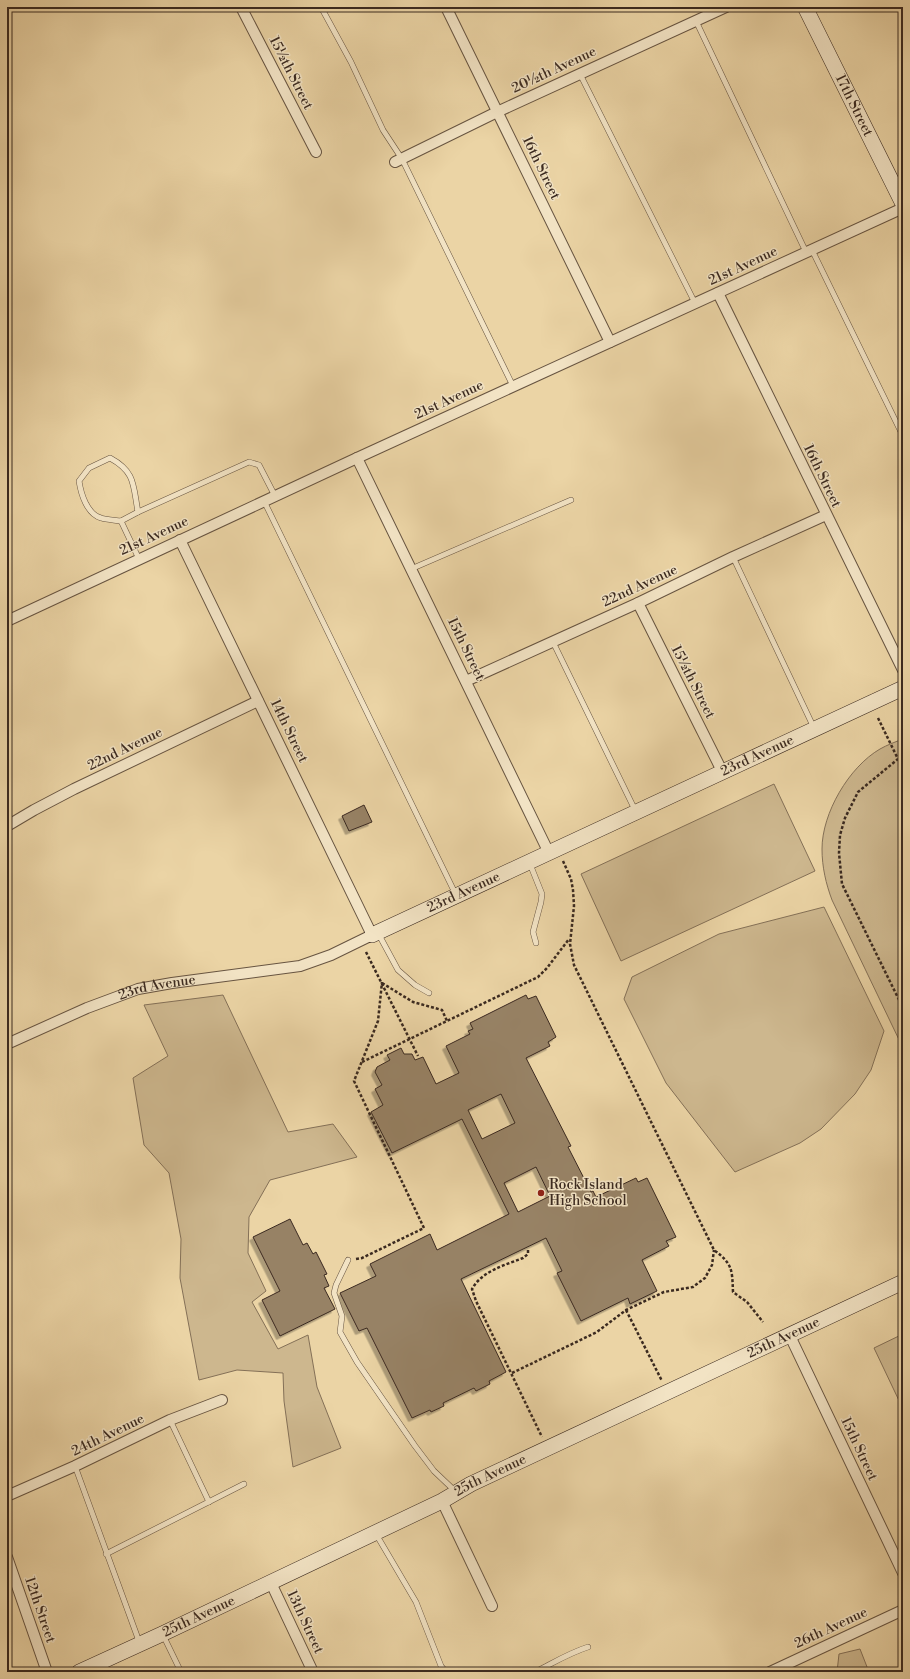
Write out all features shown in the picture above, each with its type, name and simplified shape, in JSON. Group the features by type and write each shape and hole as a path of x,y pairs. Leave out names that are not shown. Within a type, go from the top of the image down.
{"street":[{"name":"15½th Street","path":"241,7 316,152"},
{"name":"16th Street","path":"446,7 610,342"},
{"name":"20½th Avenue","path":"399,161 497,112 726,7"},
{"name":"17th Street","path":"805,7 903,204"},
{"name":"21st Avenue","path":"7,621 513,386 903,208"},
{"name":"16th Street","path":"718,293 903,670"},
{"name":"15th Street","path":"357,458 549,853"},
{"name":"22nd Avenue","path":"466,681 826,515"},
{"name":"14th Street","path":"180,540 258,701 375,934"},
{"name":"15½th Street","path":"638,603 723,773"},
{"name":"23rd Avenue","path":"7,1044 87,1008 138,989 300,966 331,955 903,688"},
{"name":"22nd Avenue","path":"7,826 74,789 258,701"},
{"name":"25th Avenue","path":"79,1672 271,1583 442,1501 471,1484 547,1448 903,1282"},
{"name":"15th Street","path":"790,1336 903,1574"},
{"name":"24th Avenue","path":"7,1496 75,1466 170,1420 222,1400"},
{"path":"442,1501 492,1606"},
{"name":"12th Street","path":"7,1557 47,1672"},
{"name":"13th Street","path":"271,1583 313,1672"},
{"name":"26th Avenue","path":"770,1672 903,1610"}],"lane":[{"path":"321,7 351,62 383,130 513,386"},
{"path":"696,20 809,251 903,436"},
{"path":"580,74 696,303"},
{"path":"138,512 133,483 122,465 110,458 89,468 79,481 80,489 87,506 100,518 121,521 249,462 259,465 275,496"},
{"path":"411,569 571,500"},
{"path":"264,501 456,896"},
{"path":"121,521 139,559"},
{"path":"733,557 815,729"},
{"path":"553,642 636,813"},
{"path":"529,862 542,894 533,932 536,943"},
{"path":"375,934 398,970 415,985 429,993"},
{"path":"348,1260 336,1285 334,1293 342,1316 340,1332 358,1362 415,1446 434,1471 457,1493"},
{"path":"170,1420 209,1502"},
{"path":"75,1466 140,1645"},
{"path":"106,1554 244,1484"},
{"path":"375,1532 416,1602 441,1666 446,1672"},
{"path":"162,1634 181,1672"},
{"path":"535,1672 560,1660 570,1652 588,1647"}],"path":[{"path":"878,718 898,759"},
{"path":"903,758 898,759 858,792 845,818 840,835 839,853 842,884 903,1008"},
{"path":"563,861 571,880 573,890 574,906 570,944 574,965 714,1250 725,1258 729,1264 732,1274 733,1292 747,1302 763,1322"},
{"path":"362,1062 538,977 547,968 570,938"},
{"path":"366,952 418,1056"},
{"path":"382,982 413,1002 442,1010 447,1021"},
{"path":"348,1260 362,1258 424,1228 354,1081 378,1021 382,982"},
{"path":"528,1250 528,1254 523,1258 482,1277 472,1289 476,1301 547,1448"},
{"path":"512,1373 597,1332 626,1310 664,1292 693,1287 705,1278 712,1265 714,1250"},
{"path":"626,1310 667,1392"}],"shaded area":[{"path":"903,739 903,1048 832,900 825,875 822,849 823,835 832,806 848,779 869,757 883,748"},
{"path":"774,784 815,871 621,961 581,874"},
{"path":"824,907 884,1031 871,1070 855,1094 821,1129 800,1143 735,1172 666,1083 624,999 632,977 719,934"},
{"path":"223,995 288,1132 333,1124 357,1157 270,1180 249,1217 248,1253 266,1291 252,1302 278,1349 308,1335 317,1387 341,1448 293,1467 284,1401 283,1373 237,1370 199,1380 180,1278 181,1239 169,1173 144,1145 133,1078 168,1056 144,1005"},
{"path":"903,1334 903,1409 874,1348"},
{"path":"860,1649 869,1672 837,1672 839,1654"}],"building":[{"path":"364,805 372,822 349,831 342,816"},
{"path":"526,995 528,999 536,996 556,1037 548,1042 550,1046 526,1058 571,1146 568,1147 591,1192 593,1191 596,1197 636,1178 638,1182 647,1178 676,1237 666,1241 669,1246 642,1260 657,1291 630,1304 628,1298 581,1321 557,1273 562,1271 546,1238 461,1279 506,1372 489,1381 490,1384 476,1391 474,1388 443,1403 444,1406 412,1418 367,1328 359,1331 340,1293 376,1276 370,1264 430,1234 437,1250 509,1214 462,1119 392,1153 371,1112 383,1105 375,1089 382,1085 375,1072 377,1067 390,1060 387,1055 401,1048 404,1054 412,1054 415,1060 423,1057 436,1084 459,1073 446,1046 470,1034 468,1031 473,1029 470,1023","holes":["501,1094 515,1123 482,1139 468,1110","536,1167 550,1196 518,1212 504,1183"]},
{"path":"290,1219 303,1245 307,1243 313,1254 316,1252 327,1274 324,1275 329,1286 324,1288 335,1309 280,1336 262,1300 280,1291 253,1237"}],"place":[{"name":"Rock Island High School","path":"541,1193"}]}
